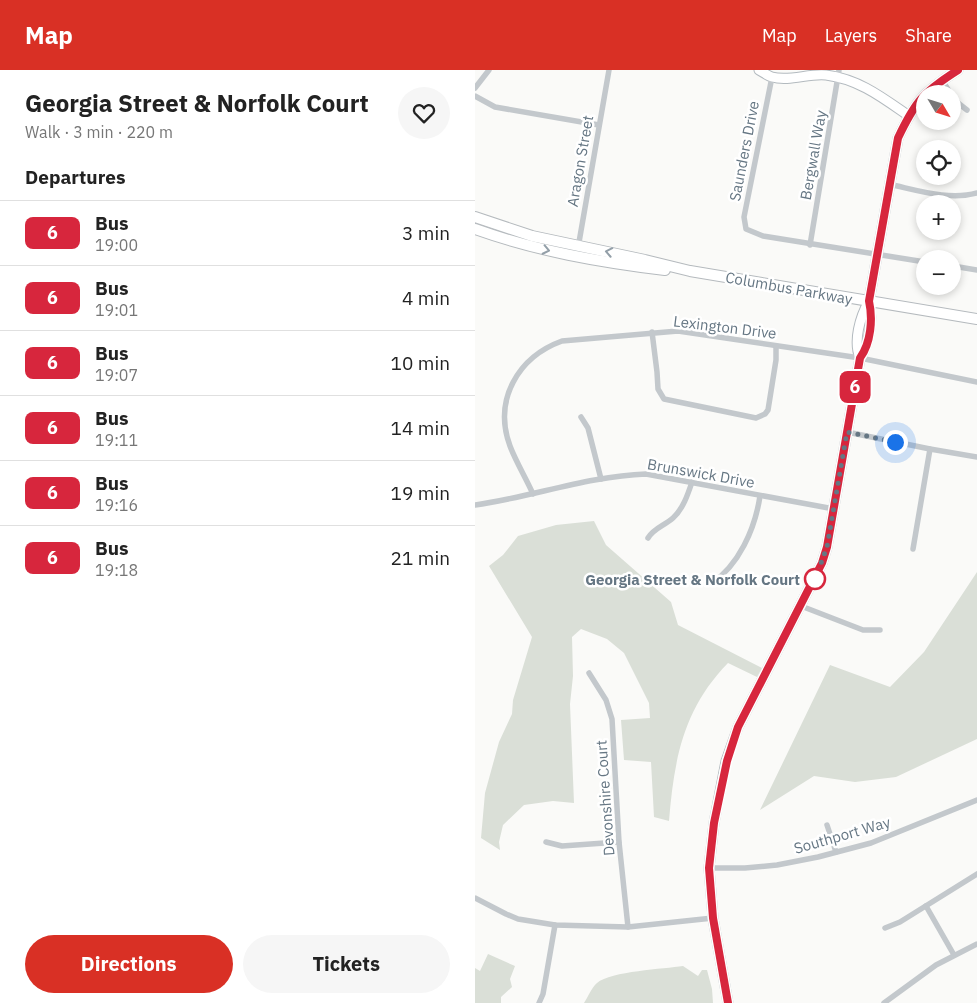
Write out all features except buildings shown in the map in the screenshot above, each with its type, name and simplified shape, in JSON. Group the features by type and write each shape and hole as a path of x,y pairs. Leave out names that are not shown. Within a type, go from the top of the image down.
{"main road":[{"name":"Columbus Parkway","path":"476,222 532,236 577,252 663,270 690,271 977,319"}],"street":[{"path":"475,88 489,70"},
{"name":"Aragon Street","path":"577,252 609,70"},
{"path":"759,70 772,77 789,78 839,74 873,91 909,116"},
{"path":"728,1003 713,918 709,868 714,823 731,746 749,705 822,563 827,547 860,358 865,350 872,315 869,301 888,184 898,138 922,96 958,70"},
{"name":"Bergwall Way","path":"810,245 839,74"},
{"name":"Saunders Drive","path":"772,77 744,217 746,229 763,236 810,245"},
{"path":"942,80 945,85"},
{"path":"475,96 495,107 599,125"},
{"path":"961,105 967,110"},
{"path":"888,184 948,196 977,193"},
{"path":"810,245 916,260"},
{"path":"961,267 977,270"},
{"name":"Lexington Drive","path":"533,494 514,455 505,428 507,399 510,387 516,376 530,361 550,346 562,341 678,331 860,358 977,382"},
{"path":"652,332 658,389 664,399 756,418 765,414 768,410 777,360 776,346"},
{"path":"581,417 588,428 601,479"},
{"path":"847,432 930,450 977,457"},
{"path":"913,549 930,450"},
{"name":"Brunswick Drive","path":"475,505 623,475 646,474 834,509"},
{"path":"648,538 652,531 677,514 692,482"},
{"path":"711,584 723,576 751,533 760,496"},
{"path":"801,606 863,630 880,630"},
{"name":"Devonshire Court","path":"589,673 606,700 612,719 619,842 628,927"},
{"name":"Southport Way","path":"709,868 745,868 777,865 836,852 871,843 977,800"},
{"path":"827,825 836,852"},
{"path":"546,842 562,846 619,842"},
{"path":"885,928 901,922 977,874"},
{"path":"475,898 518,919 555,925 628,927 713,918"},
{"path":"926,906 953,955"},
{"path":"539,1003 543,994 555,925"},
{"path":"884,1003 907,985 953,955 977,944"}],"shaded area":[{"path":"594,521 606,545 671,602 678,625 762,668 757,677 728,663 713,680 701,699 683,736 674,777 669,821 654,817 651,762 624,760 621,720 650,718 649,703 624,653 607,639 581,629 572,637 573,676 570,704 574,803 553,801 524,805 503,825 499,842 500,850 481,838 485,793 499,742 512,714 513,700 532,637 489,566 503,555 518,536 556,525"},
{"path":"977,572 977,739 896,777 855,782 814,776 760,810 830,665 890,687 924,652"},
{"path":"488,954 515,966 510,979 512,987 501,997 501,1003 475,1003 475,968 480,971"},
{"path":"683,966 698,976 702,970 707,970 712,989 713,1003 584,1003 595,985 604,979 625,973"}],"bus line":[{"name":"6","path":"728,1003 713,918 709,868 709,853 714,823 727,761 738,727 815,580 827,547 860,358 865,350 872,315 869,301 888,184 898,138 922,96 958,70"}],"place":[{"name":"Georgia Street & Norfolk Court","path":"815,579"}],"route":[{"path":"815,579 827,547 847,432 895,442"}]}
